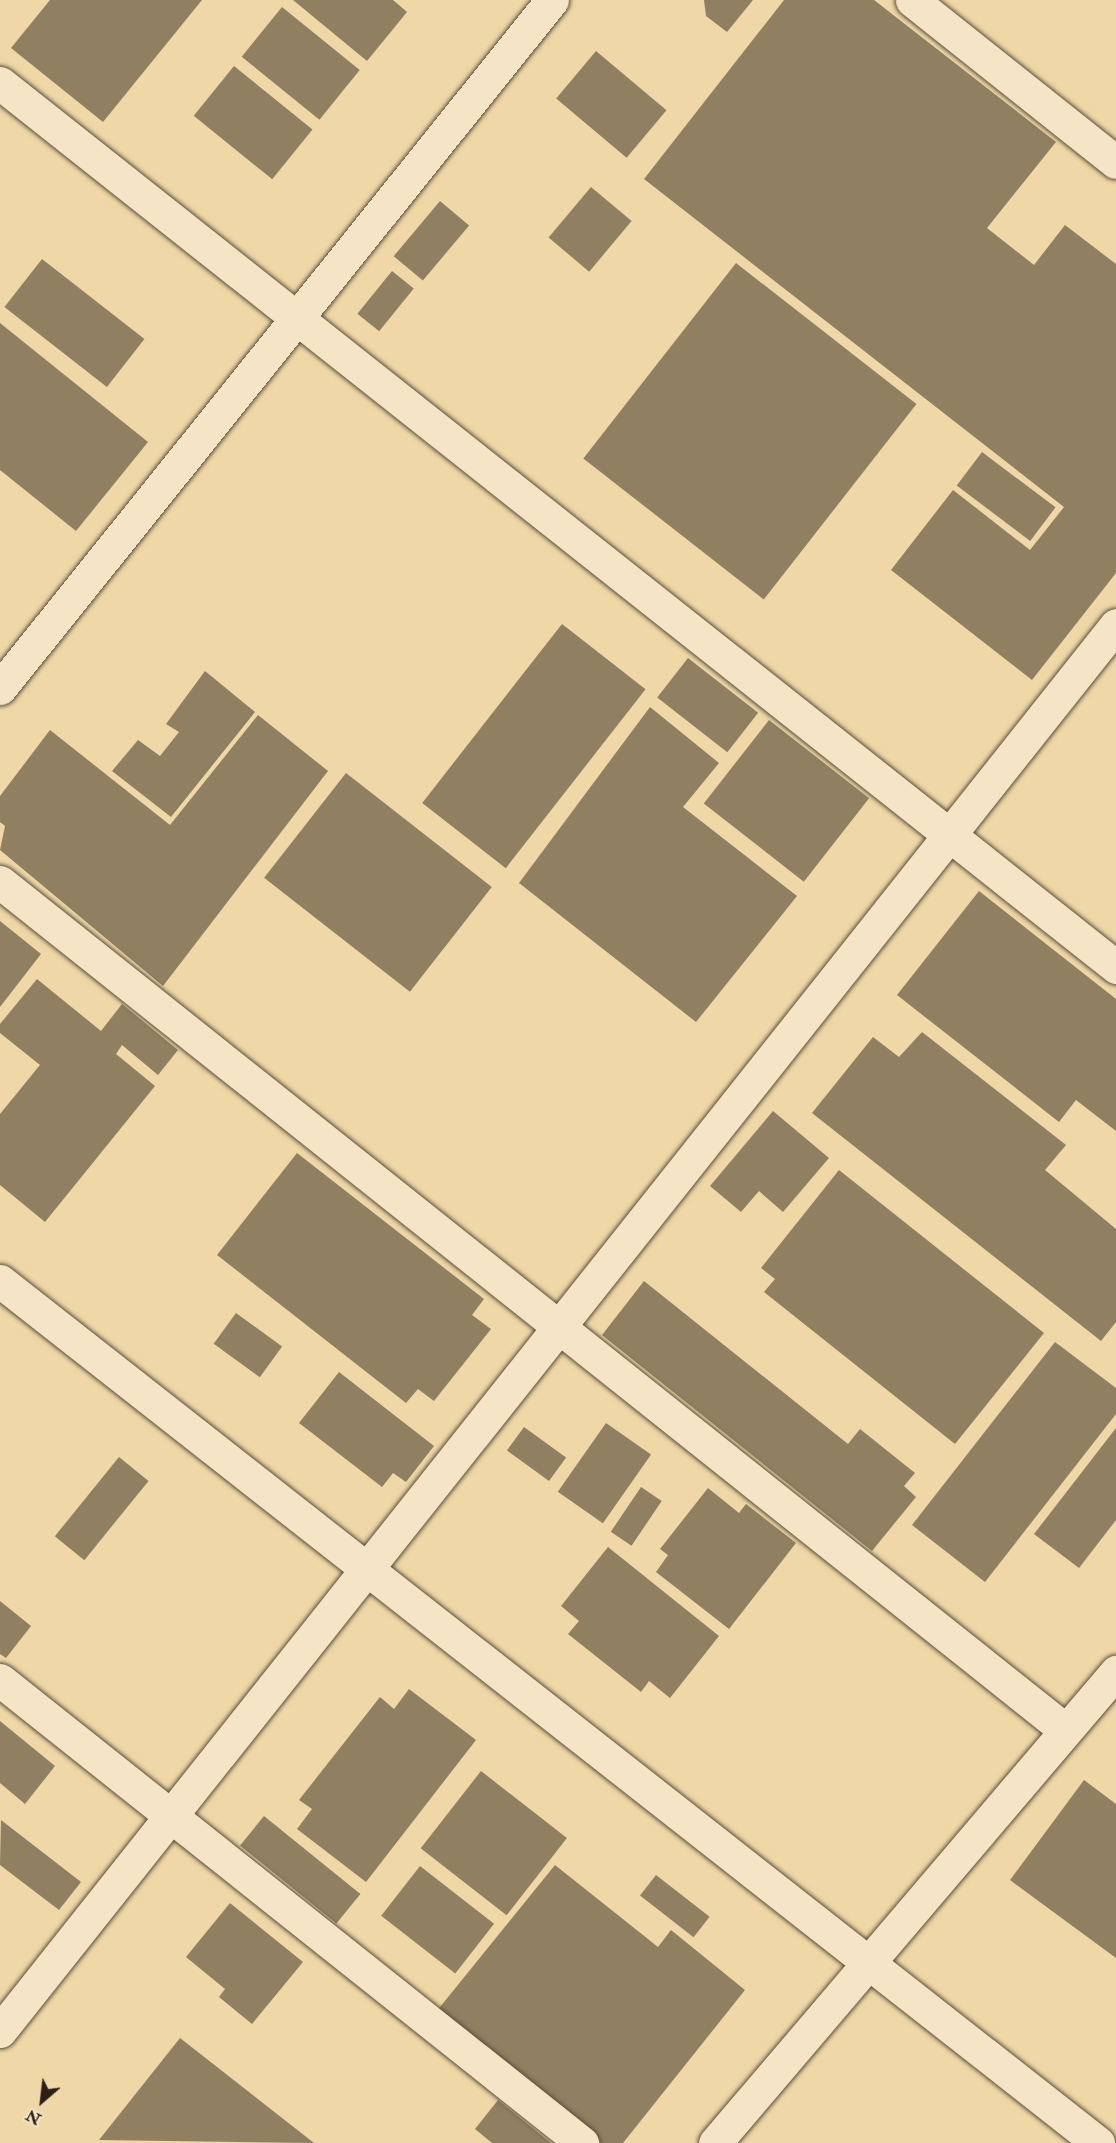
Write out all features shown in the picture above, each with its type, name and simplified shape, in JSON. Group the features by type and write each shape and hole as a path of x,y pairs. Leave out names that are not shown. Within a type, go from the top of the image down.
{"street":[{"path":"0,688 552,0"},
{"path":"912,0 1116,162"},
{"path":"0,83 1116,967"},
{"path":"0,2031 169,1812 950,836 1116,625"},
{"path":"0,882 1064,1729"},
{"path":"0,1281 864,1962 1098,2143"},
{"path":"715,2143 864,1962 1064,1729 1116,1672"},
{"path":"0,1680 169,1812 582,2143"}],"building":[{"path":"50,0 202,0 103,122 11,48"},
{"path":"293,0 393,0 407,12 367,61"},
{"path":"704,0 753,0 727,32 706,16"},
{"path":"784,0 874,0 1056,142 987,228 1034,265 1065,225 1116,264 1116,573 1032,680 891,570 953,490 1030,550 1064,507 644,179"},
{"path":"282,7 360,70 319,120 242,57"},
{"path":"596,51 666,110 627,158 556,98"},
{"path":"234,66 312,130 272,179 194,116"},
{"path":"591,187 632,221 589,272 549,238"},
{"path":"440,201 469,225 423,281 394,256"},
{"path":"42,259 144,339 107,387 4,307"},
{"path":"736,263 916,404 764,599 583,458"},
{"path":"392,271 414,289 379,331 357,314"},
{"path":"0,323 148,442 76,531 0,470"},
{"path":"982,452 1055,507 1030,541 957,486"},
{"path":"562,624 646,689 506,868 422,803"},
{"path":"688,658 758,713 727,752 657,697"},
{"path":"205,671 255,712 171,817 112,771 138,740 160,756 179,732 166,724"},
{"path":"650,707 719,763 683,807 797,896 696,1022 519,883"},
{"path":"258,715 328,771 163,986 0,850 5,826 0,822 0,796 50,730 170,825"},
{"path":"769,720 869,798 804,882 704,804"},
{"path":"346,773 492,887 410,992 264,878"},
{"path":"979,891 1116,999 1116,1131 1076,1100 1059,1122 897,995"},
{"path":"0,921 41,954 0,1007"},
{"path":"37,979 101,1031 122,1004 178,1050 158,1075 122,1045 116,1054 155,1086 45,1222 0,1185 0,1114 40,1065 0,1033 0,1024"},
{"path":"922,1032 1066,1145 1045,1170 1116,1229 1116,1322 1101,1341 812,1113 873,1037 899,1057"},
{"path":"773,1111 829,1158 783,1212 759,1191 741,1212 710,1186"},
{"path":"297,1153 484,1299 472,1315 491,1329 434,1401 418,1389 406,1403 217,1255"},
{"path":"839,1170 1044,1333 955,1444 764,1292 775,1279 761,1268"},
{"path":"644,1281 848,1444 860,1429 915,1473 904,1486 916,1497 872,1551 602,1335"},
{"path":"236,1313 282,1347 260,1377 214,1344"},
{"path":"1055,1342 1116,1388 1116,1414 985,1582 912,1525"},
{"path":"339,1372 434,1446 406,1482 393,1473 382,1487 299,1423"},
{"path":"606,1423 651,1455 603,1523 558,1492"},
{"path":"524,1427 566,1458 549,1481 507,1450"},
{"path":"1116,1428 1116,1520 1079,1568 1034,1534"},
{"path":"119,1457 149,1481 84,1560 55,1536"},
{"path":"641,1487 662,1501 632,1546 611,1532"},
{"path":"708,1488 739,1513 746,1504 796,1543 729,1629 656,1572 668,1555 660,1549"},
{"path":"608,1547 719,1636 670,1698 649,1681 641,1692 568,1634 579,1621 561,1606"},
{"path":"0,1601 31,1626 6,1658 0,1654"},
{"path":"409,1689 476,1740 366,1882 297,1829 312,1809 299,1800 380,1697 394,1709"},
{"path":"0,1721 55,1766 25,1804 0,1783"},
{"path":"481,1771 567,1838 507,1915 421,1848"},
{"path":"1084,1780 1116,1804 1116,1958 1010,1880"},
{"path":"264,1816 360,1894 336,1924 240,1846"},
{"path":"1,1820 81,1882 59,1910 0,1865"},
{"path":"555,1865 658,1947 671,1930 745,1990 623,2143 601,2143 436,2012"},
{"path":"420,1866 494,1924 455,1974 381,1916"},
{"path":"656,1875 710,1917 694,1937 640,1895"},
{"path":"230,1903 303,1962 252,2024 219,1997 225,1989 186,1957"},
{"path":"180,2038 314,2143 99,2140"},
{"path":"498,2100 551,2143 492,2143 475,2129"}]}
